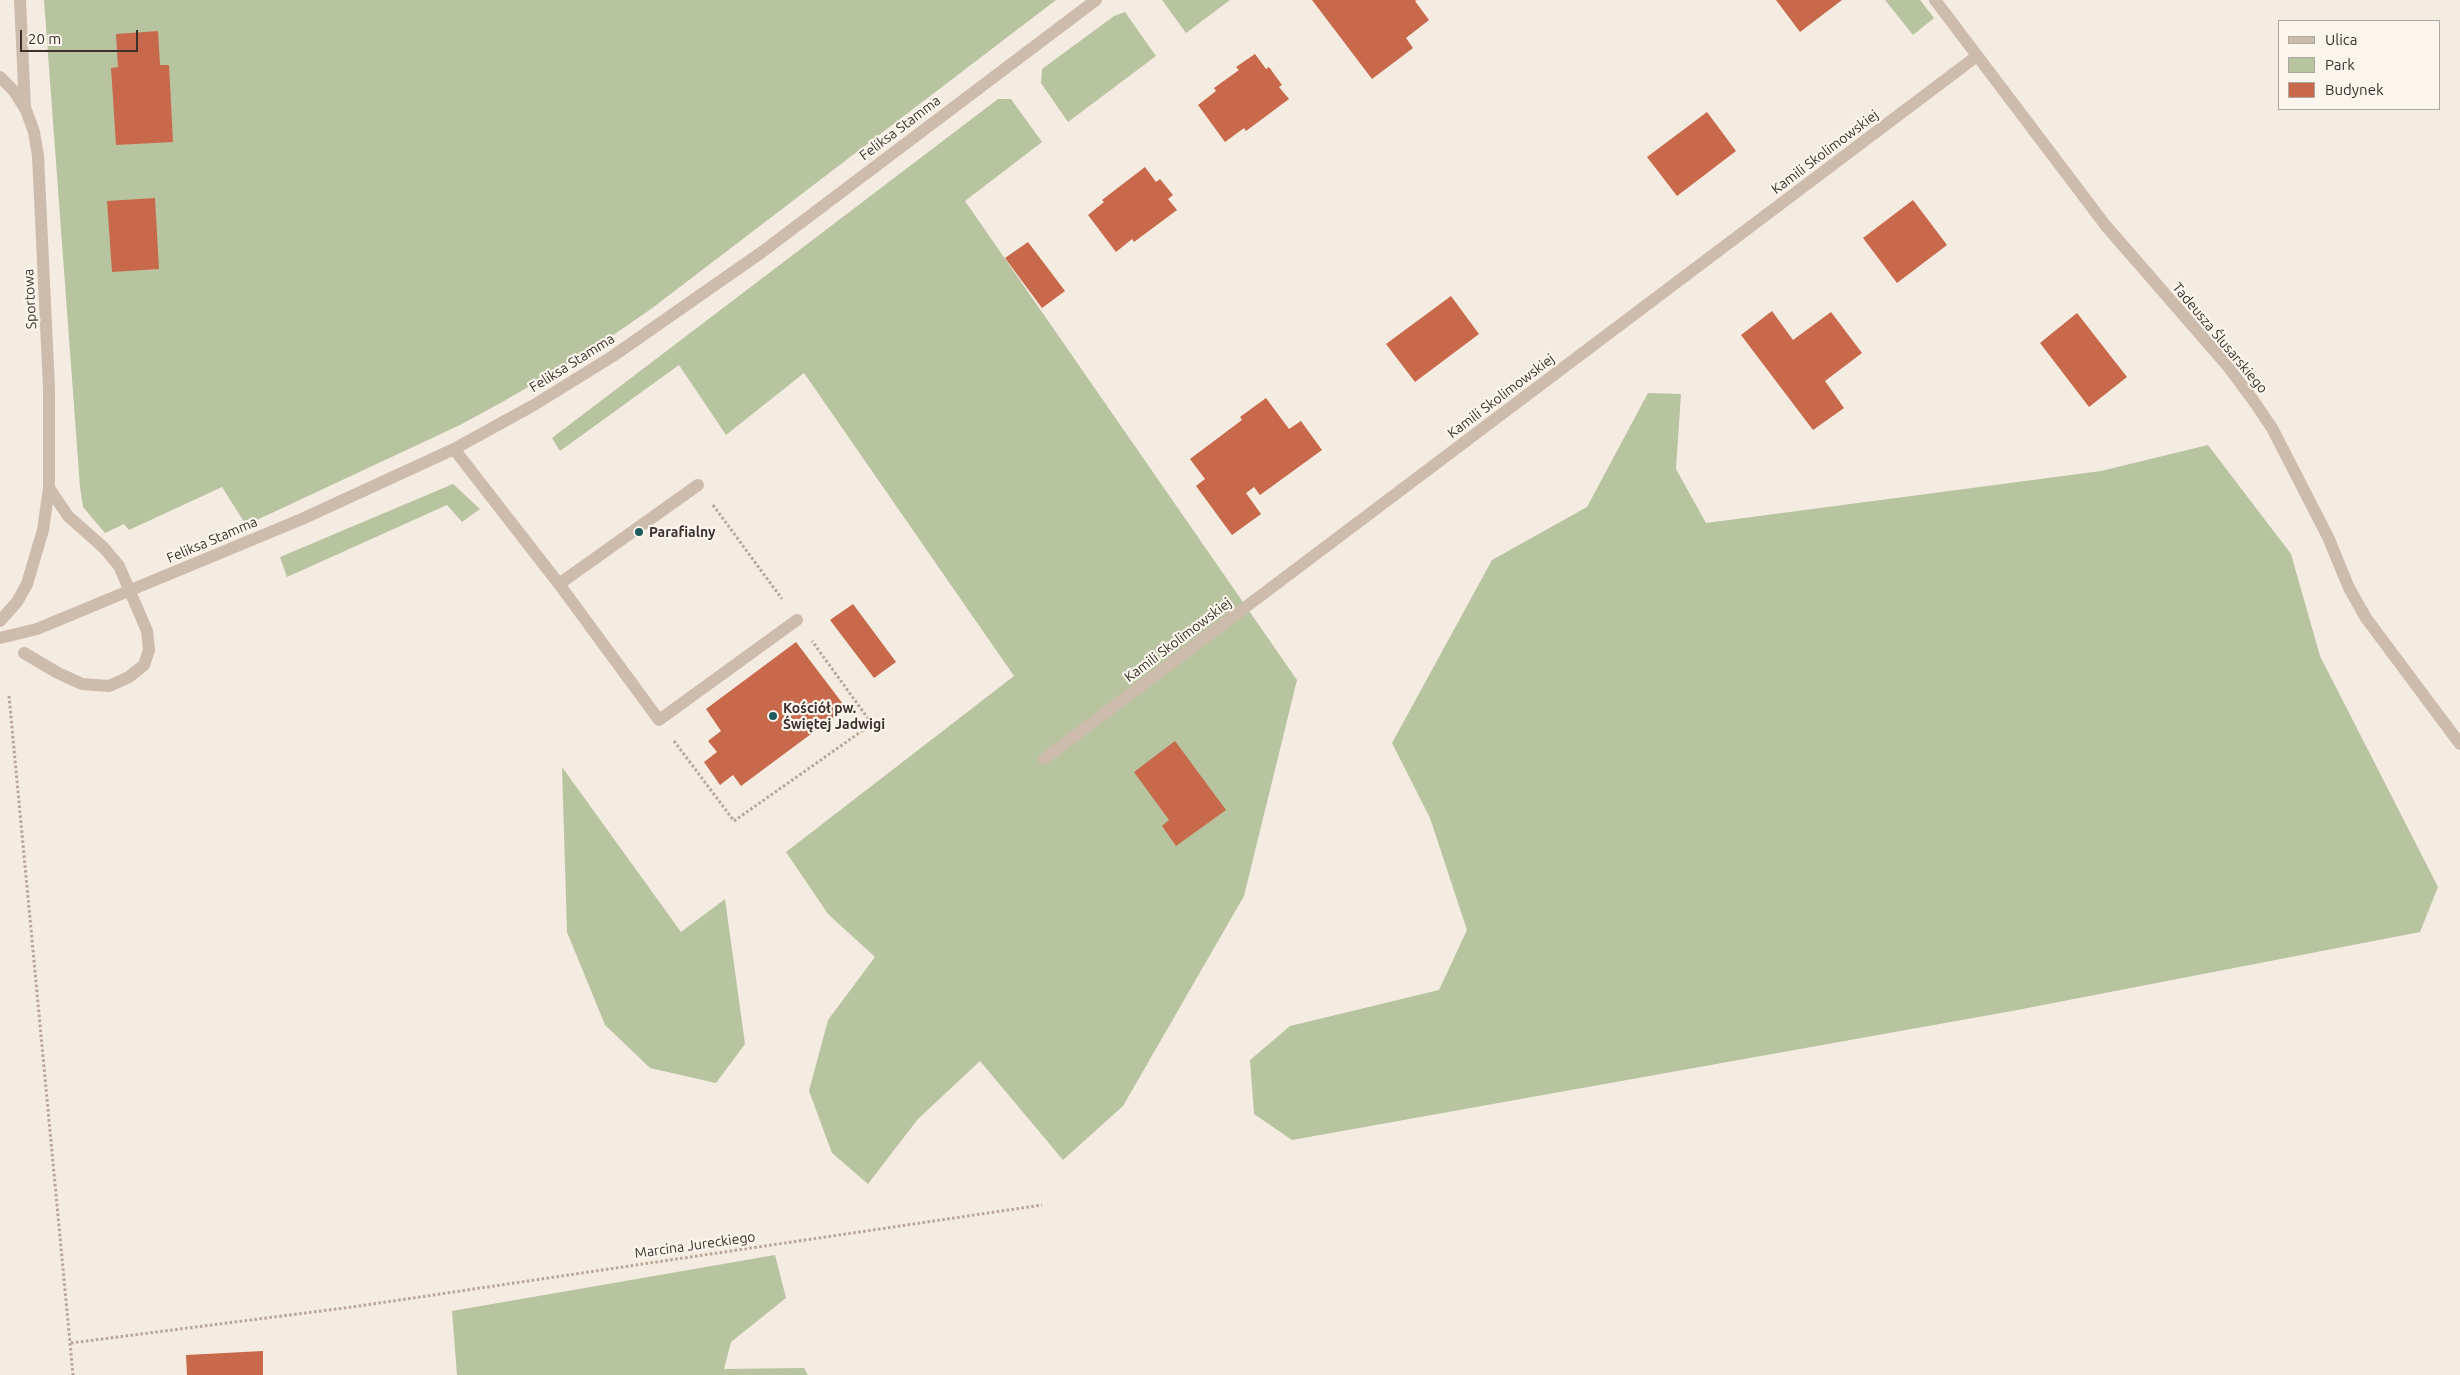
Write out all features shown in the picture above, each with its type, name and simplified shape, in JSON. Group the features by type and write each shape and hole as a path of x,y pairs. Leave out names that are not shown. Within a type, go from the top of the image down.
{"street":[{"name":"Sportowa","path":"20,0 26,110"},
{"name":"Feliksa Stamma","path":"0,638 37,629 302,519 454,449 534,405 621,351 762,252 1096,0"},
{"name":"Tadeusza Ślusarskiego","path":"1935,0 2106,226 2226,364 2253,400 2272,428 2328,537 2349,588 2366,618 2460,744"},
{"name":"Kamili Skolimowskiej","path":"1044,759 1977,56"},
{"name":"Sportowa","path":"0,77 14,91 26,110 34,132 38,156 49,388 49,488 43,530 27,584 17,602 0,621"},
{"path":"454,449 559,584 658,720 797,620"},
{"path":"559,584 698,485"},
{"path":"24,653 58,673 82,684 109,686 129,677 144,665 149,650 147,631 119,566 104,548 68,516 49,488"}],"path":[{"path":"658,720 734,822 872,724 698,485"},
{"path":"9,696 73,1375"},
{"name":"Marcina Jureckiego","path":"71,1343 352,1307 1042,1205"}],"green space":[{"path":"44,0 1056,0 651,309 590,351 504,401 460,425 246,525 222,487 129,530 124,524 105,533 83,507 80,487"},
{"path":"1162,0 1230,0 1186,33"},
{"path":"1885,0 1920,0 1934,18 1913,35"},
{"path":"1125,12 1156,56 1068,122 1041,83 1042,69 1114,16"},
{"path":"998,99 1011,99 1042,142 965,201 1297,680 1244,896 1123,1106 1063,1160 980,1061 918,1119 868,1184 832,1153 809,1091 828,1020 875,957 828,914 786,852 1014,676 804,373 726,435 679,365 560,451 552,438"},
{"path":"1648,393 1681,394 1676,469 1706,523 2101,471 2208,445 2291,554 2320,656 2438,887 2420,932 2012,1011 1292,1140 1254,1114 1250,1060 1290,1026 1439,990 1467,930 1430,818 1392,743 1492,560 1587,507"},
{"path":"453,484 480,509 462,522 447,505 287,577 280,557"},
{"path":"562,767 681,932 725,899 745,1044 716,1083 650,1068 605,1025 567,932"},
{"path":"775,1255 786,1298 731,1342 724,1369 804,1368 808,1375 457,1375 452,1311"}],"building":[{"path":"1312,0 1417,0 1415,1 1429,20 1406,38 1413,48 1372,79"},
{"path":"1776,0 1842,0 1800,32"},
{"path":"158,31 160,65 169,65 173,142 116,145 111,68 118,67 116,34"},
{"path":"1255,54 1266,69 1269,67 1282,85 1279,87 1289,99 1246,131 1244,128 1225,142 1198,105 1216,91 1214,88 1239,70 1236,67"},
{"path":"1707,112 1736,151 1677,196 1647,157"},
{"path":"1145,167 1156,182 1160,179 1173,195 1168,199 1177,210 1134,242 1132,239 1116,252 1088,215 1104,202 1102,200"},
{"path":"155,198 159,269 112,272 107,201"},
{"path":"1913,200 1947,245 1897,283 1863,238"},
{"path":"1028,242 1065,291 1042,308 1005,258"},
{"path":"1451,296 1479,334 1415,382 1386,344"},
{"path":"1772,311 1793,340 1831,312 1862,353 1825,381 1844,408 1813,430 1741,335"},
{"path":"2077,313 2127,377 2089,407 2040,343"},
{"path":"1266,398 1289,429 1301,421 1322,450 1260,495 1254,487 1246,493 1261,514 1232,535 1196,486 1205,479 1190,459 1242,420 1240,417"},
{"path":"853,604 896,662 874,678 830,620"},
{"name":"Kościół pw. Świętej Jadwigi","path":"796,642 846,708 741,786 733,775 720,785 704,762 717,752 708,741 721,731 706,709"},
{"path":"1175,741 1226,810 1176,846 1162,826 1169,820 1134,772"},
{"path":"263,1351 263,1375 187,1375 186,1355"}],"place":[{"name":"Parafialny","path":"639,532"},
{"name":"Kościół pw. Świętej Jadwigi","path":"773,716"}]}
